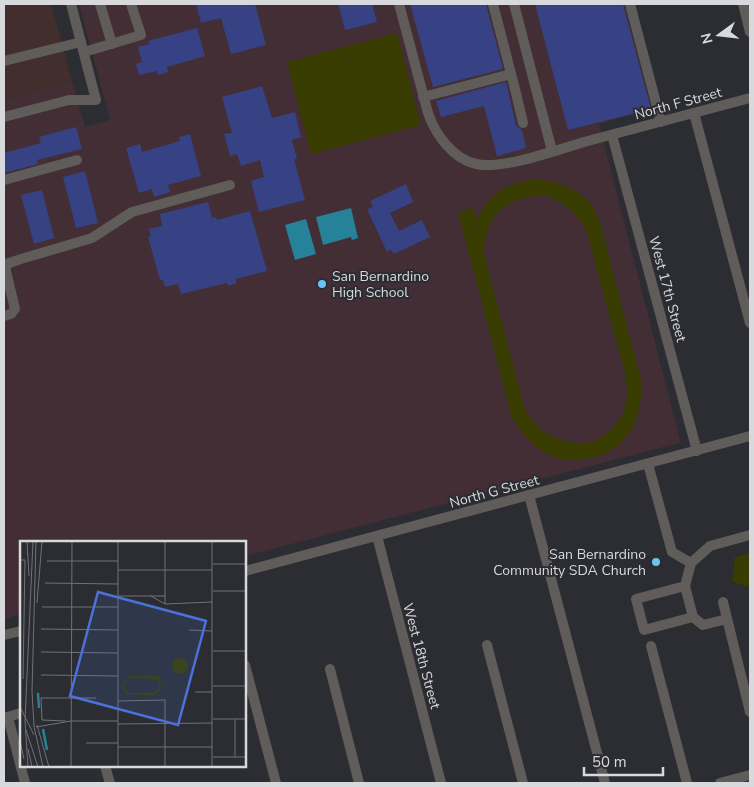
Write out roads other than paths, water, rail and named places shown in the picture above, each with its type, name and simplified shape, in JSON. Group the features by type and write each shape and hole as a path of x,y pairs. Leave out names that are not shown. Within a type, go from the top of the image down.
{"street":[{"path":"4,117 69,100 96,100 71,4"},
{"path":"100,4 112,44"},
{"path":"4,61 82,47 112,44 141,35 131,4"},
{"name":"North F Street","path":"400,4 433,128 445,144 458,155 474,164 492,166 750,98"},
{"path":"493,4 522,123"},
{"path":"514,4 552,151"},
{"path":"630,4 661,122"},
{"path":"743,4 750,32"},
{"path":"424,97 511,74"},
{"path":"694,113 750,323"},
{"name":"West 17th Street","path":"612,135 698,451"},
{"path":"4,180 77,160"},
{"path":"4,316 11,314 15,309 4,265 92,238 132,212 230,185"},
{"name":"North G Street","path":"246,571 750,436"},
{"path":"648,464 672,552 691,563"},
{"path":"529,495 605,783"},
{"path":"727,619 702,626 692,617 685,586 691,563 710,546 750,535"},
{"name":"West 18th Street","path":"376,536 441,783"},
{"path":"685,586 636,599 644,630 692,617"},
{"path":"723,602 750,712"},
{"path":"4,635 20,631"},
{"path":"487,645 523,783"},
{"path":"651,646 687,783"},
{"path":"246,669 276,783"},
{"path":"330,669 359,783"},
{"path":"20,713 6,718 20,766"},
{"path":"20,767 25,783"},
{"path":"105,767 110,783"},
{"path":"720,783 750,775"}],"water":[{"path":"351,208 358,238 352,240 351,237 323,245 316,217"},
{"path":"306,219 316,254 295,260 285,225"}],"place":[{"name":"San Bernardino High School","path":"322,284"},
{"name":"San Bernardino Community SDA Church","path":"656,562"}]}
